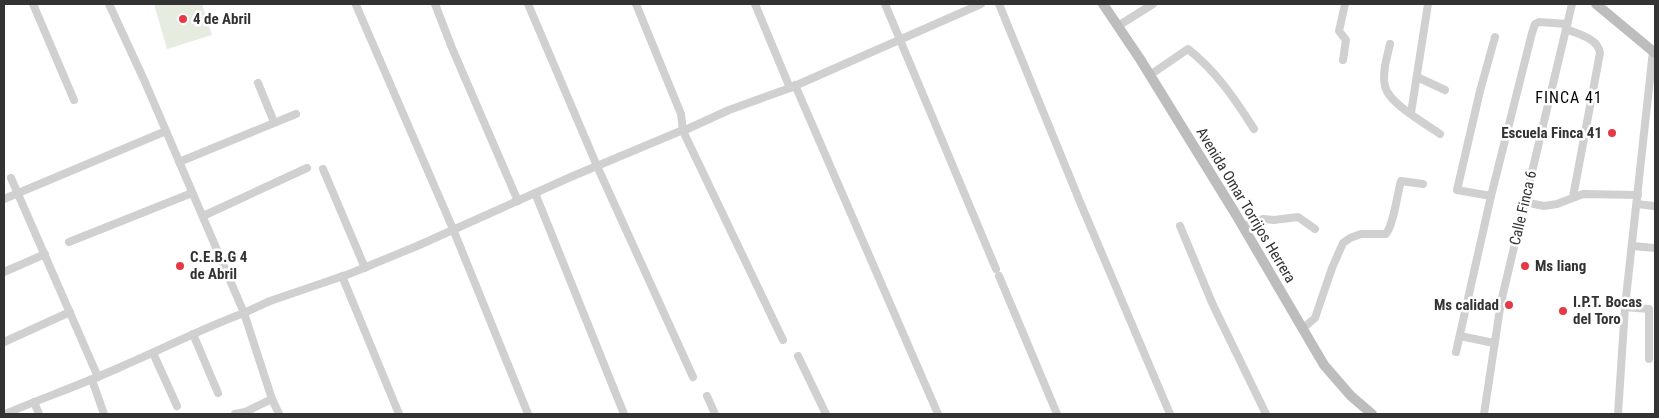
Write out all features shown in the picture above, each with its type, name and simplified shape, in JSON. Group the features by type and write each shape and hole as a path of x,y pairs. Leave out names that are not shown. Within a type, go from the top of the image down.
{"street":[{"path":"32,4 74,100"},
{"path":"109,4 244,313 272,399 279,414"},
{"path":"435,4 518,201"},
{"path":"528,4 597,166 693,377"},
{"path":"636,4 681,114 683,131 783,340"},
{"path":"755,4 938,414"},
{"path":"885,4 1057,414"},
{"path":"5,414 153,353 210,325 270,301 365,268 597,166 729,110 792,86 981,4"},
{"path":"999,4 1170,414"},
{"name":"Avenida Omar Torrijos Herrera","path":"1103,4 1150,75 1324,365 1337,382 1372,414"},
{"path":"1118,26 1153,4"},
{"path":"1343,60 1346,40 1339,31 1345,4"},
{"path":"1411,114 1428,4"},
{"name":"Calle Finca 6","path":"1484,414 1500,302 1572,4"},
{"path":"1596,4 1654,52 1625,307 1618,414"},
{"path":"356,5 453,229 528,414"},
{"path":"1456,352 1491,196 1533,28 1536,24 1544,21 1566,27 1593,41 1599,48 1600,53 1573,198"},
{"path":"1491,196 1457,190 1480,91 1496,37"},
{"path":"1390,44 1384,80 1385,87 1390,96 1411,114 1440,134"},
{"path":"1150,75 1188,49 1199,58 1229,91 1254,129"},
{"path":"1417,77 1445,90"},
{"path":"258,83 274,122"},
{"path":"179,162 296,114"},
{"path":"4,198 166,131"},
{"path":"203,216 307,168"},
{"path":"323,169 365,268"},
{"path":"11,178 70,312 95,378 104,414"},
{"path":"1302,328 1315,318 1332,268 1343,243 1361,234 1386,234 1392,219 1401,181 1423,184"},
{"path":"69,242 192,193"},
{"path":"536,193 624,414"},
{"path":"1524,202 1544,206 1557,204 1583,194 1638,195"},
{"path":"1637,204 1654,206"},
{"path":"1242,226 1263,219 1274,220 1298,217 1315,229"},
{"path":"1180,226 1213,305 1266,414"},
{"path":"1632,246 1655,248"},
{"path":"4,272 45,254"},
{"path":"342,276 399,414"},
{"path":"1625,307 1649,309 1649,359"},
{"path":"4,342 70,312"},
{"path":"193,334 218,393"},
{"path":"1460,336 1494,343"},
{"path":"153,353 177,406"},
{"path":"798,356 826,414"},
{"path":"707,396 716,414"},
{"path":"235,414 245,412 272,399"},
{"path":"34,402 39,414"}],"shaded area":[{"name":"4 de Abril","path":"154,4 202,4 212,35 167,49"}],"place":[{"name":"4 de Abril","path":"183,19"},
{"name":"Escuela Finca 41","path":"1612,133"},
{"name":"C.E.B.G 4 de Abril","path":"180,266"},
{"name":"Ms liang","path":"1525,266"},
{"name":"Ms calidad","path":"1509,305"},
{"name":"I.P.T. Bocas del Toro","path":"1563,311"}],"district":[{"name":"FINCA 41","path":"1569,97"}]}
